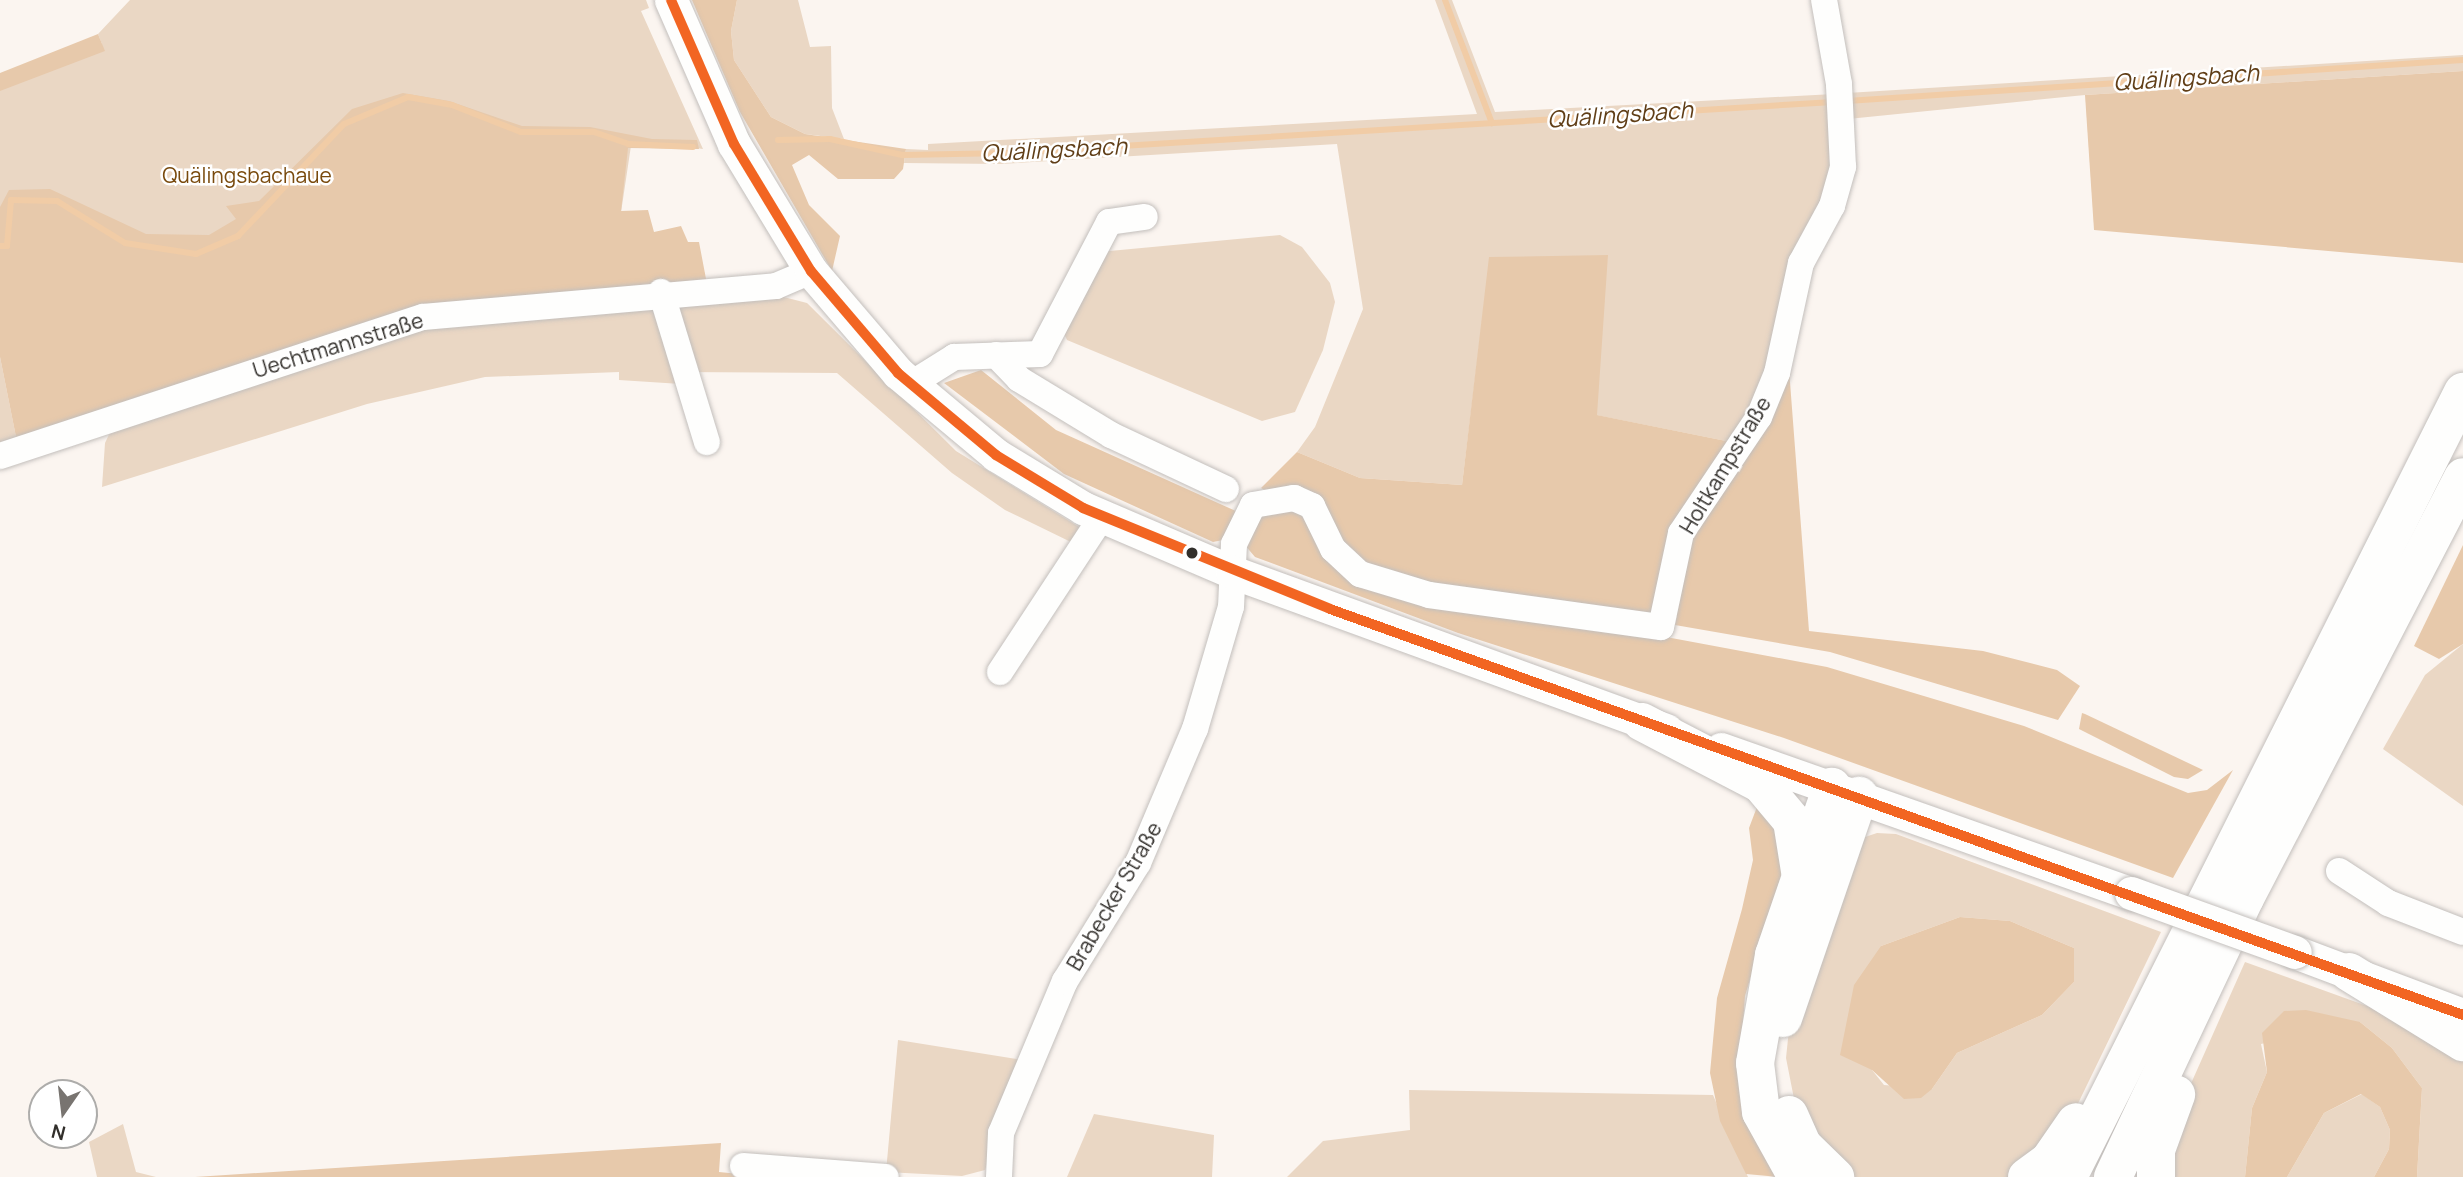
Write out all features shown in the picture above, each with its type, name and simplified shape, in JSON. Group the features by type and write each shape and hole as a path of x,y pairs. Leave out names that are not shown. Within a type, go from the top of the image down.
{"highway":[{"path":"2068,1177 2143,1019 2463,392"},
{"path":"2113,1177 2245,898 2463,477"},
{"path":"1642,722 1739,771 1776,798 1792,821 1800,873"},
{"path":"1797,1177 1761,1112 1755,1063 1761,1006 1800,873 1845,792"},
{"path":"1835,1177 1803,1146 1782,1101 1778,1057 1784,1010 1845,792"},
{"path":"2156,1177 2156,1150 2229,973 2245,898"},
{"path":"2349,972 2463,1042"},
{"path":"2027,1177 2065,1140 2111,1053 2143,1019"}],"main road":[{"path":"671,0 734,144 811,271 911,384 996,455 1102,517 1232,572 1642,722 2295,952 2463,1015"}],"street":[{"name":"Holtkampstraße","path":"1232,572 1237,534 1253,505 1294,498 1312,506 1332,549 1360,574 1429,595 1661,627 1681,533 1759,417 1777,373 1801,262 1832,206 1843,167 1839,84 1824,0"},
{"path":"911,384 954,357 1040,354 1109,222 1145,217"},
{"name":"Uechtmannstraße","path":"0,456 423,317 661,292 776,286 811,271"},
{"path":"661,292 707,442"},
{"path":"996,355 1019,379 1111,435 1226,489"},
{"path":"1000,672 1102,517"},
{"name":"Brabecker Straße","path":"999,1177 1001,1133 1065,981 1167,802 1217,665 1232,572"},
{"path":"2339,871 2388,902 2463,932"},
{"path":"743,1166 886,1177"}],"green space":[{"name":"Quälingsbachaue","path":"130,0 646,0 649,8 641,11 703,149 632,139 610,286 0,317 0,80 102,44 98,34"},
{"path":"737,0 798,0 810,47 831,46 832,108 844,139 805,134 771,117 734,60 731,31"},
{"path":"1435,0 1452,0 1495,112 1834,94 1837,151 1771,359 1736,443 1596,415 1490,257 1462,485 1360,478 1297,452 1315,427 1363,309 1337,144 999,164 904,163 906,149 928,150 928,144 1477,114"},
{"path":"2463,55 2463,71 2085,95 1848,119 1847,93"},
{"path":"1280,235 1302,247 1330,283 1335,302 1323,350 1295,412 1262,421 1067,340 1062,329 1099,252"},
{"path":"764,292 807,303 956,451 1084,530 1075,544 1005,510 952,473 837,373 678,372 681,384 619,380 619,372 485,377 367,404 102,487 105,443 113,426 424,324"},
{"path":"0,357 17,442 0,448"},
{"path":"2463,644 2463,806 2383,749 2425,675"},
{"path":"1877,833 1896,834 2161,932 2071,1118 2016,1177 1849,1177 1798,1119 1786,1058 1790,1020 1862,838","holes":["1960,917 2010,921 2074,948 2074,982 2042,1015 1957,1053 1932,1089 1884,1085 1872,1070 1881,946"]},
{"path":"2245,962 2403,1019 2463,1059 2463,1177 2417,1177 2422,1088 2392,1048 2360,1022 2261,1044 2267,1072 2252,1108 2245,1177 2165,1177 2177,1115"},
{"path":"898,1040 1022,1060 985,1170 962,1176 886,1172"},
{"path":"1409,1090 1713,1095 1748,1177 1287,1177 1323,1141 1410,1130"},
{"path":"2362,1094 2380,1107 2390,1130 2389,1149 2374,1177 2287,1177 2324,1113"},
{"path":"1094,1114 1214,1135 1212,1177 1067,1177"},
{"path":"123,1124 136,1172 156,1177 97,1177 91,1149 98,1149 98,1137"}],"shaded area":[{"path":"692,0 737,0 731,31 734,60 771,117 805,134 906,149 903,169 894,179 838,179 809,155 792,165 809,205 840,236 832,271 740,112"},
{"path":"98,34 105,51 0,91 0,73"},
{"path":"2463,71 2463,263 2094,230 2085,95"},
{"path":"403,93 449,101 522,126 590,127 652,139 697,140 699,149 628,148 621,211 648,210 654,232 681,226 688,242 699,242 707,284 422,310 17,442 0,357 0,207 9,190 50,189 146,234 209,235 236,219 226,206 259,201 352,109"},
{"path":"1608,255 1597,415 1751,446 1789,369 1809,631 1983,651 2057,670 2080,686 2058,720 1830,652 1675,625 1677,616 1439,590 1356,564 1333,530 1261,488 1297,452 1360,478 1462,485 1489,257"},
{"path":"981,370 1056,430 1238,512 1223,540 1213,542 1064,474 944,383"},
{"path":"1280,506 1301,515 1344,577 1827,667 2024,726 2188,793 2207,790 2233,770 2173,878 1784,738 1458,633 1255,557 1244,544 1251,519"},
{"path":"2463,545 2463,644 2439,659 2414,646"},
{"path":"2082,713 2203,770 2188,779 2174,777 2079,729"},
{"path":"1760,799 1781,824 1783,869 1745,996 1739,1082 1779,1177 1746,1174 1720,1121 1710,1073 1717,998 1753,860 1749,828"},
{"path":"1960,917 2010,921 2074,948 2074,982 2042,1015 1957,1053 1932,1089 1921,1098 1904,1099 1872,1070 1840,1055 1854,985 1881,946"},
{"path":"2306,1010 2360,1022 2392,1048 2422,1088 2417,1177 2374,1177 2389,1149 2390,1130 2380,1107 2361,1094 2324,1113 2287,1177 2245,1177 2252,1108 2267,1072 2262,1033 2284,1011"},
{"path":"721,1143 719,1172 770,1177 195,1177"}],"waterway":[{"path":"1445,0 1492,123"},
{"name":"Quälingsbach","path":"1847,101 2463,60"},
{"name":"Quälingsbach","path":"0,246 7,246 11,200 57,201 125,243 196,254 238,236 344,124 408,97 452,105 521,132 594,132 628,144 693,147"},
{"name":"Quälingsbach","path":"778,140 830,139 902,155 1008,153 1833,102"}],"transit line":[{"path":"671,0 734,144 811,271 898,373 996,455 1083,508 1330,609 2463,1015"}]}
